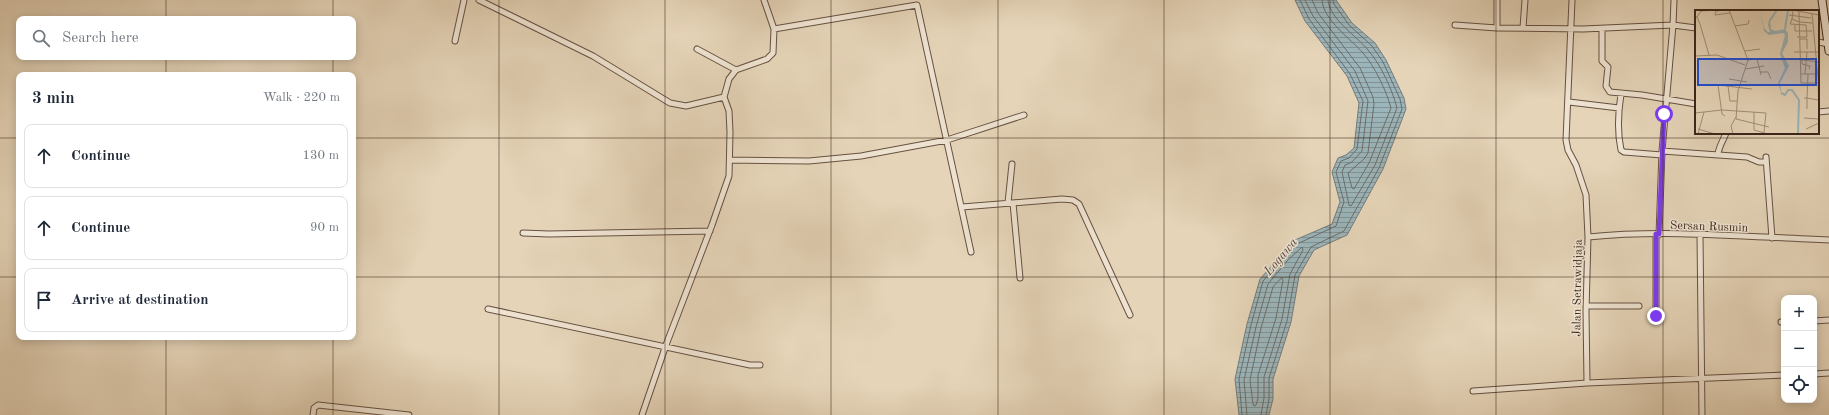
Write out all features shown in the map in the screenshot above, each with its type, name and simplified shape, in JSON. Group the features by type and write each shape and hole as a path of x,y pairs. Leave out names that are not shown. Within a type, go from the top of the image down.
{"street":[{"path":"455,41 464,0"},
{"path":"479,0 593,56 670,103 686,106 724,97"},
{"path":"642,415 729,176 729,111 724,97 729,79 736,70 771,56 774,49 774,29 764,0"},
{"path":"1497,0 1497,28"},
{"path":"1523,28 1525,0"},
{"name":"Jalan Setrawidjaja","path":"1572,0 1569,102 1566,135 1568,150 1576,165 1584,188 1588,237 1586,306 1587,383"},
{"path":"1656,316 1662,153 1674,0"},
{"path":"1822,0 1829,51"},
{"path":"774,29 917,2 971,252"},
{"path":"1455,25 1497,28 1571,29 1602,29 1673,25 1695,28"},
{"path":"1602,29 1602,61 1608,67 1607,90 1621,94 1666,98 1695,104"},
{"path":"697,49 736,70"},
{"path":"1621,94 1618,130 1621,137 1620,145 1622,151 1718,154 1747,157 1758,162 1766,159 1772,238"},
{"path":"1569,102 1619,108"},
{"path":"1819,112 1829,111"},
{"path":"730,160 809,161 861,156 947,140 1024,115"},
{"path":"1718,154 1720,143 1724,140 1726,134"},
{"path":"1012,164 1011,203 1020,278"},
{"path":"962,207 1062,199 1073,200 1079,204 1130,315"},
{"path":"523,233 549,234 710,231"},
{"path":"1700,234 1702,415"},
{"name":"Sersan Rusmin","path":"1588,237 1700,234 1829,240"},
{"path":"1586,306 1639,306"},
{"path":"488,309 750,365 760,365"},
{"path":"1817,321 1829,320"},
{"path":"1817,374 1829,373"},
{"path":"1473,391 1587,383 1781,375"},
{"path":"313,415 312,410 318,405 409,415"}],"water":[{"path":"1295,0 1336,0 1352,23 1375,43 1386,60 1404,98 1406,109 1383,169 1347,235 1314,250 1299,276 1291,322 1273,379 1273,399 1269,415 1239,415 1235,379 1247,324 1260,279 1295,240 1332,224 1340,202 1332,172 1338,158 1346,155 1354,148 1359,103 1347,76 1305,21"}],"route":[{"path":"1656,316 1656,234 1659,234 1664,114"}],"water label":[{"name":"Logawa","path":"1280,256"}]}
